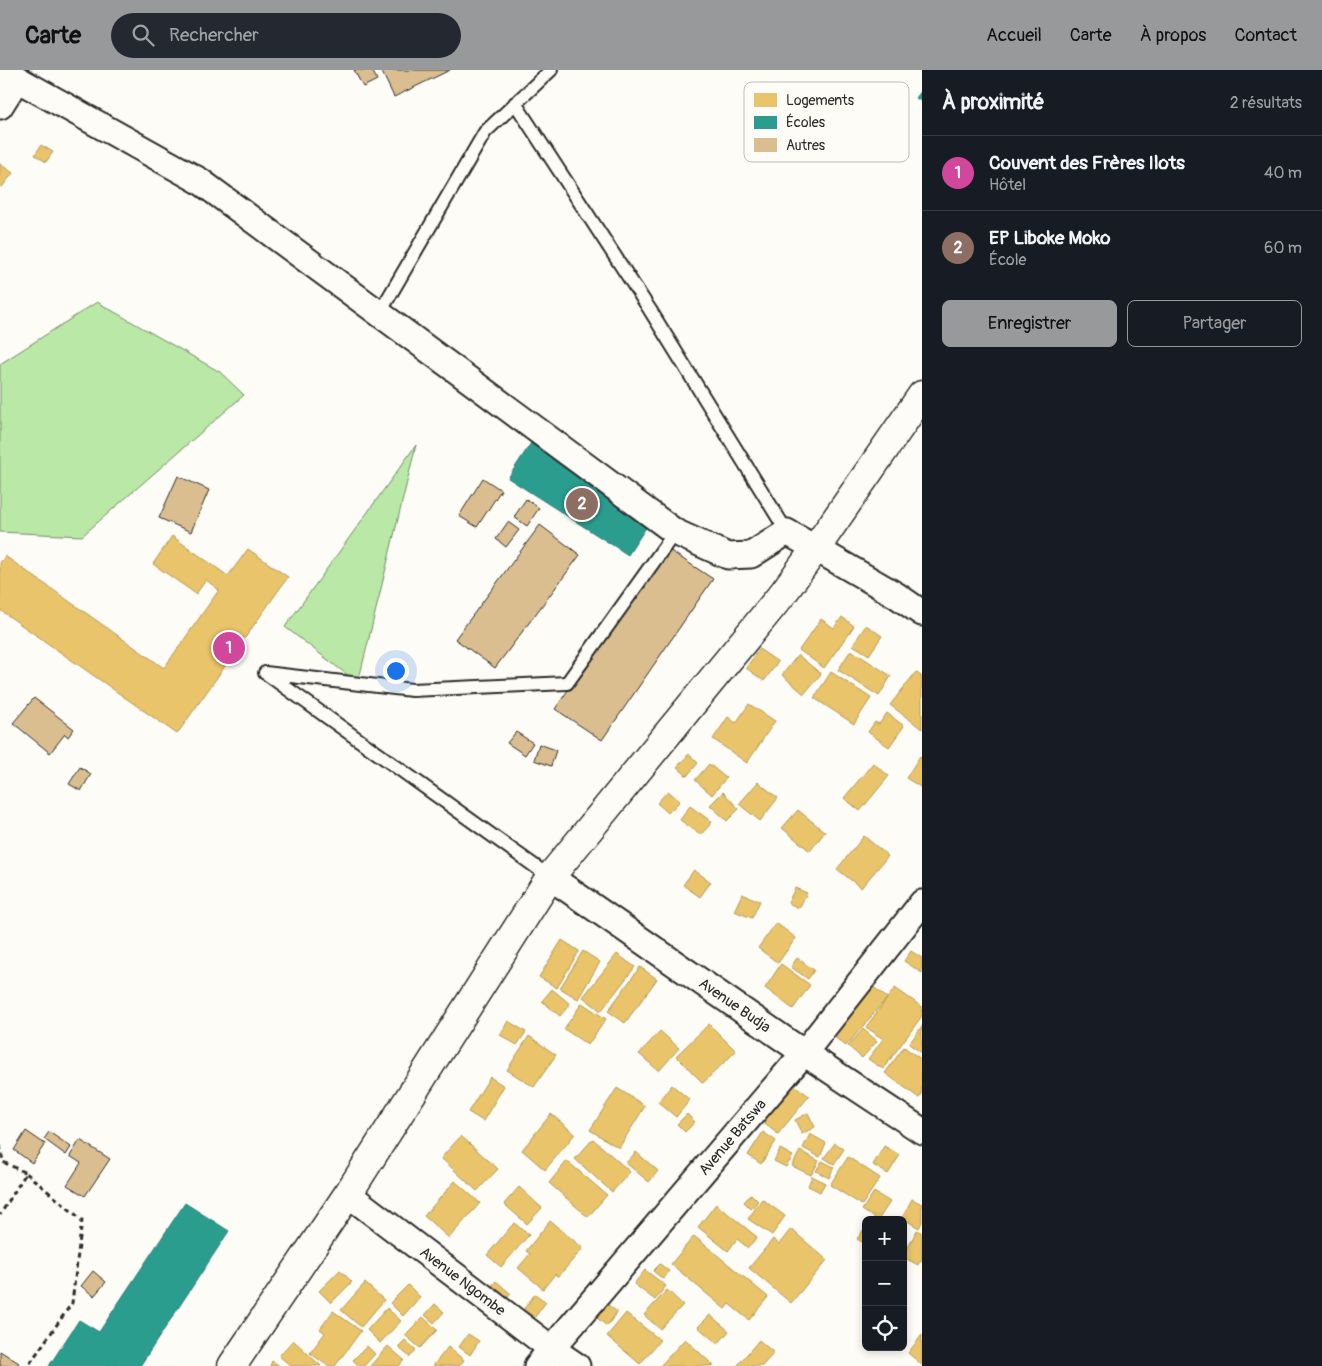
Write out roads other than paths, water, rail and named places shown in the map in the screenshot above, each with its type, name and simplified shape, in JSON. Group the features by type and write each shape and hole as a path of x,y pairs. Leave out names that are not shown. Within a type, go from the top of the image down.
{"street":[{"path":"0,106 11,74 200,181 675,532 728,556 751,555 787,532 896,595 922,613"},
{"path":"232,1366 348,1194 550,877 778,600 922,396"},
{"name":"Avenue Budja","path":"550,877 804,1053 922,1131"},
{"name":"Avenue Batswa","path":"545,1358 804,1053 922,903"},
{"name":"Avenue Ngombe","path":"348,1194 545,1358 577,1366"}],"lane":[{"path":"380,314 484,132 551,70"},
{"path":"515,103 650,310 787,532"},
{"path":"550,877 265,673 412,690 567,682 675,532"}],"place":[{"name":"EP Liboke Moko","path":"582,504"},
{"name":"Couvent des Frères Ilots","path":"229,648"}]}
